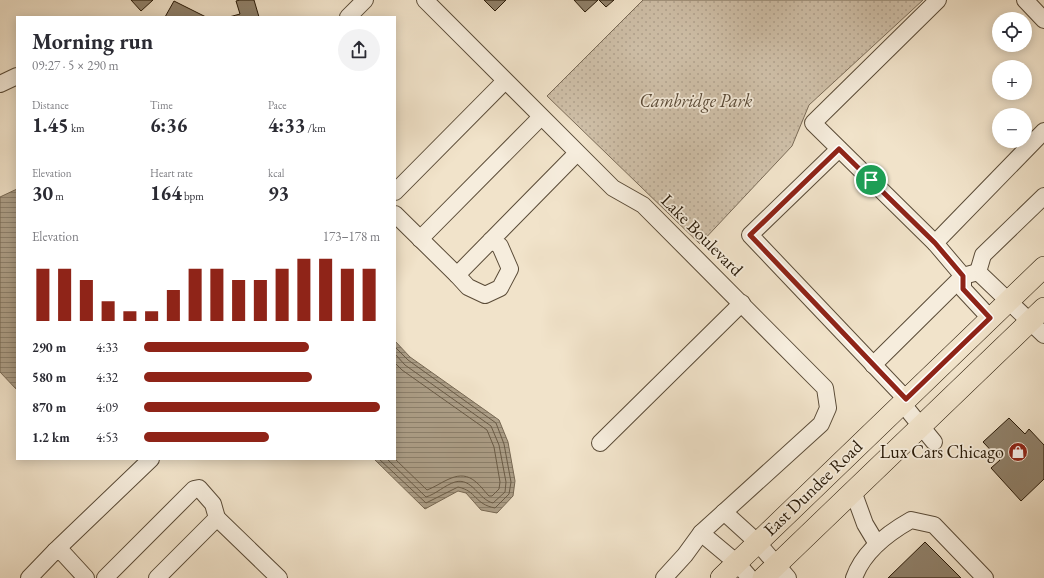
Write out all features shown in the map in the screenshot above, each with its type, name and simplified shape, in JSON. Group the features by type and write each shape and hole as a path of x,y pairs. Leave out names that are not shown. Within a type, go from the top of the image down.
{"main road":[{"name":"East Dundee Road","path":"721,578 743,570 757,542 1044,267"},
{"name":"East Dundee Road","path":"776,573 853,491 927,434 1039,321"}],"street":[{"path":"349,16 365,0"},
{"name":"Lake Boulevard","path":"424,0 613,188 643,205 825,388 828,408 821,424 701,533 685,556 664,578"},
{"path":"938,0 813,123 935,243 971,274 1039,321"},
{"path":"1025,0 1044,20"},
{"path":"0,84 16,76"},
{"path":"396,191 505,81"},
{"path":"420,239 541,117"},
{"path":"935,243 1044,131"},
{"path":"839,149 750,235 874,365 904,401 927,434"},
{"path":"457,275 577,153"},
{"path":"990,318 963,289 983,255 1044,196"},
{"path":"396,215 468,287 485,295 500,288 510,269 500,246 492,240"},
{"path":"874,365 971,274"},
{"path":"600,443 742,303"},
{"path":"29,578 150,460"},
{"path":"105,578 194,489 199,488 213,504 217,518 279,578"},
{"path":"853,491 865,524 877,544"},
{"path":"724,512 757,542 776,573"},
{"path":"157,578 217,518"},
{"path":"854,578 862,561 877,544 911,520 934,525 985,578"},
{"path":"701,533 743,570"},
{"path":"56,552 63,553 86,578"}],"green space":[{"name":"Cambridge Park","path":"643,0 923,0 809,105 792,146 700,244 547,96"}],"water":[{"path":"16,189 16,389 0,372 0,197"},
{"path":"396,342 410,357 499,420 508,442 515,481 513,496 497,513 481,510 466,493 458,491 425,509 375,460 396,460"}],"building":[{"path":"131,0 153,0 141,11"},
{"path":"254,0 259,16 233,16 240,14 236,1"},
{"path":"484,0 506,0 495,11"},
{"path":"574,0 598,0 585,12"},
{"path":"599,0 614,0 606,7"},
{"path":"174,1 204,16 166,16"},
{"name":"Lux Cars Chicago","path":"1009,418 1025,434 1029,429 1044,445 1044,479 1021,501 991,468 1000,460 983,442"},
{"path":"925,542 961,578 888,578"}],"place":[{"name":"Lux Cars Chicago","path":"1018,452"}],"route":[{"path":"839,149 871,180 935,243 963,276 963,289 990,318 906,399 750,235 839,149"}]}
